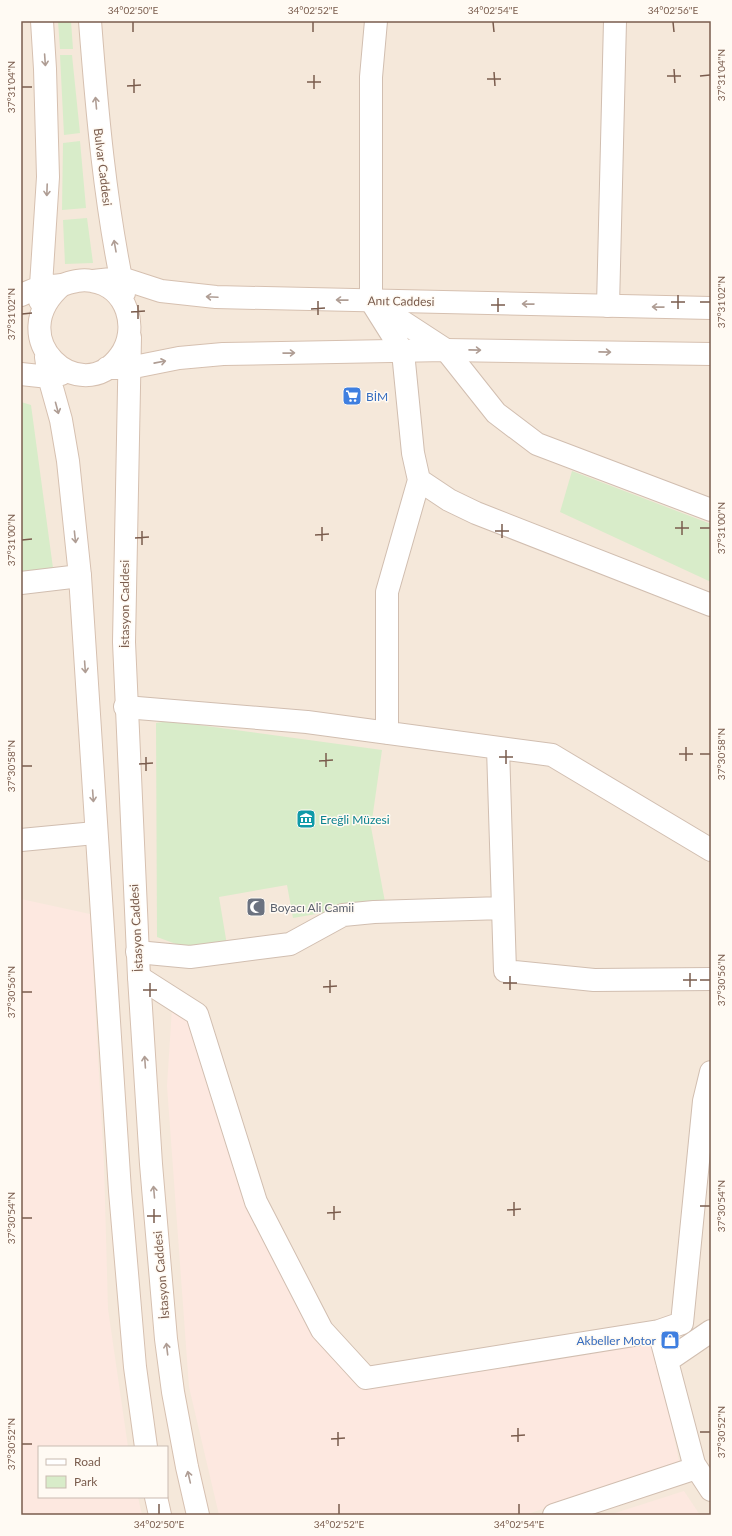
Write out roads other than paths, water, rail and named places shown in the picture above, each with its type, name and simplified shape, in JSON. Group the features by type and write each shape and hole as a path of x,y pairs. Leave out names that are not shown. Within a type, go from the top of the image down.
{"street":[{"path":"42,21 48,177 48,293 36,317 36,333 40,348 54,369 68,461 80,576 95,833 120,1191 135,1367 146,1446"},
{"name":"Bulvar Caddesi","path":"90,21 100,150 107,202 128,311"},
{"path":"376,21 371,77 371,301 403,352 413,453 419,480 388,592 387,733"},
{"path":"608,306 615,21"},
{"name":"Anıt Caddesi","path":"93,281 121,278 161,291 188,295 371,301 711,308"},
{"path":"21,295 48,293 77,280 93,281 108,286 120,297 128,311 131,324 130,337 121,355 107,368"},
{"path":"371,301 446,350 496,413 537,444 711,510"},
{"name":"İstasyon Caddesi","path":"130,337 124,583 125,707 137,952 151,1164 166,1339 173,1392 186,1467 198,1515"},
{"path":"21,374 54,369 88,374 107,368 129,368 178,358 223,354 403,352 446,350 711,354"},
{"path":"419,480 449,500 476,513 711,605"},
{"path":"21,584 80,576"},
{"path":"125,707 307,722 552,755 711,850"},
{"path":"498,748 505,971 594,980 711,979"},
{"path":"21,840 95,833"},
{"path":"137,952 190,957 290,944 343,915 374,912 503,908"},
{"path":"139,977 197,1014 256,1202 322,1330 366,1378 659,1331 682,1323 711,1072"},
{"path":"659,1331 696,1468 711,1490"},
{"path":"667,1361 711,1331"},
{"path":"554,1515 696,1468"},
{"path":"156,1498 160,1515"}],"place":[{"name":"BİM","path":"352,396"},
{"name":"Ereğli Müzesi","path":"306,819"},
{"name":"Boyacı Ali Camii","path":"256,907"},
{"name":"Akbeller Motor","path":"670,1340"}]}
